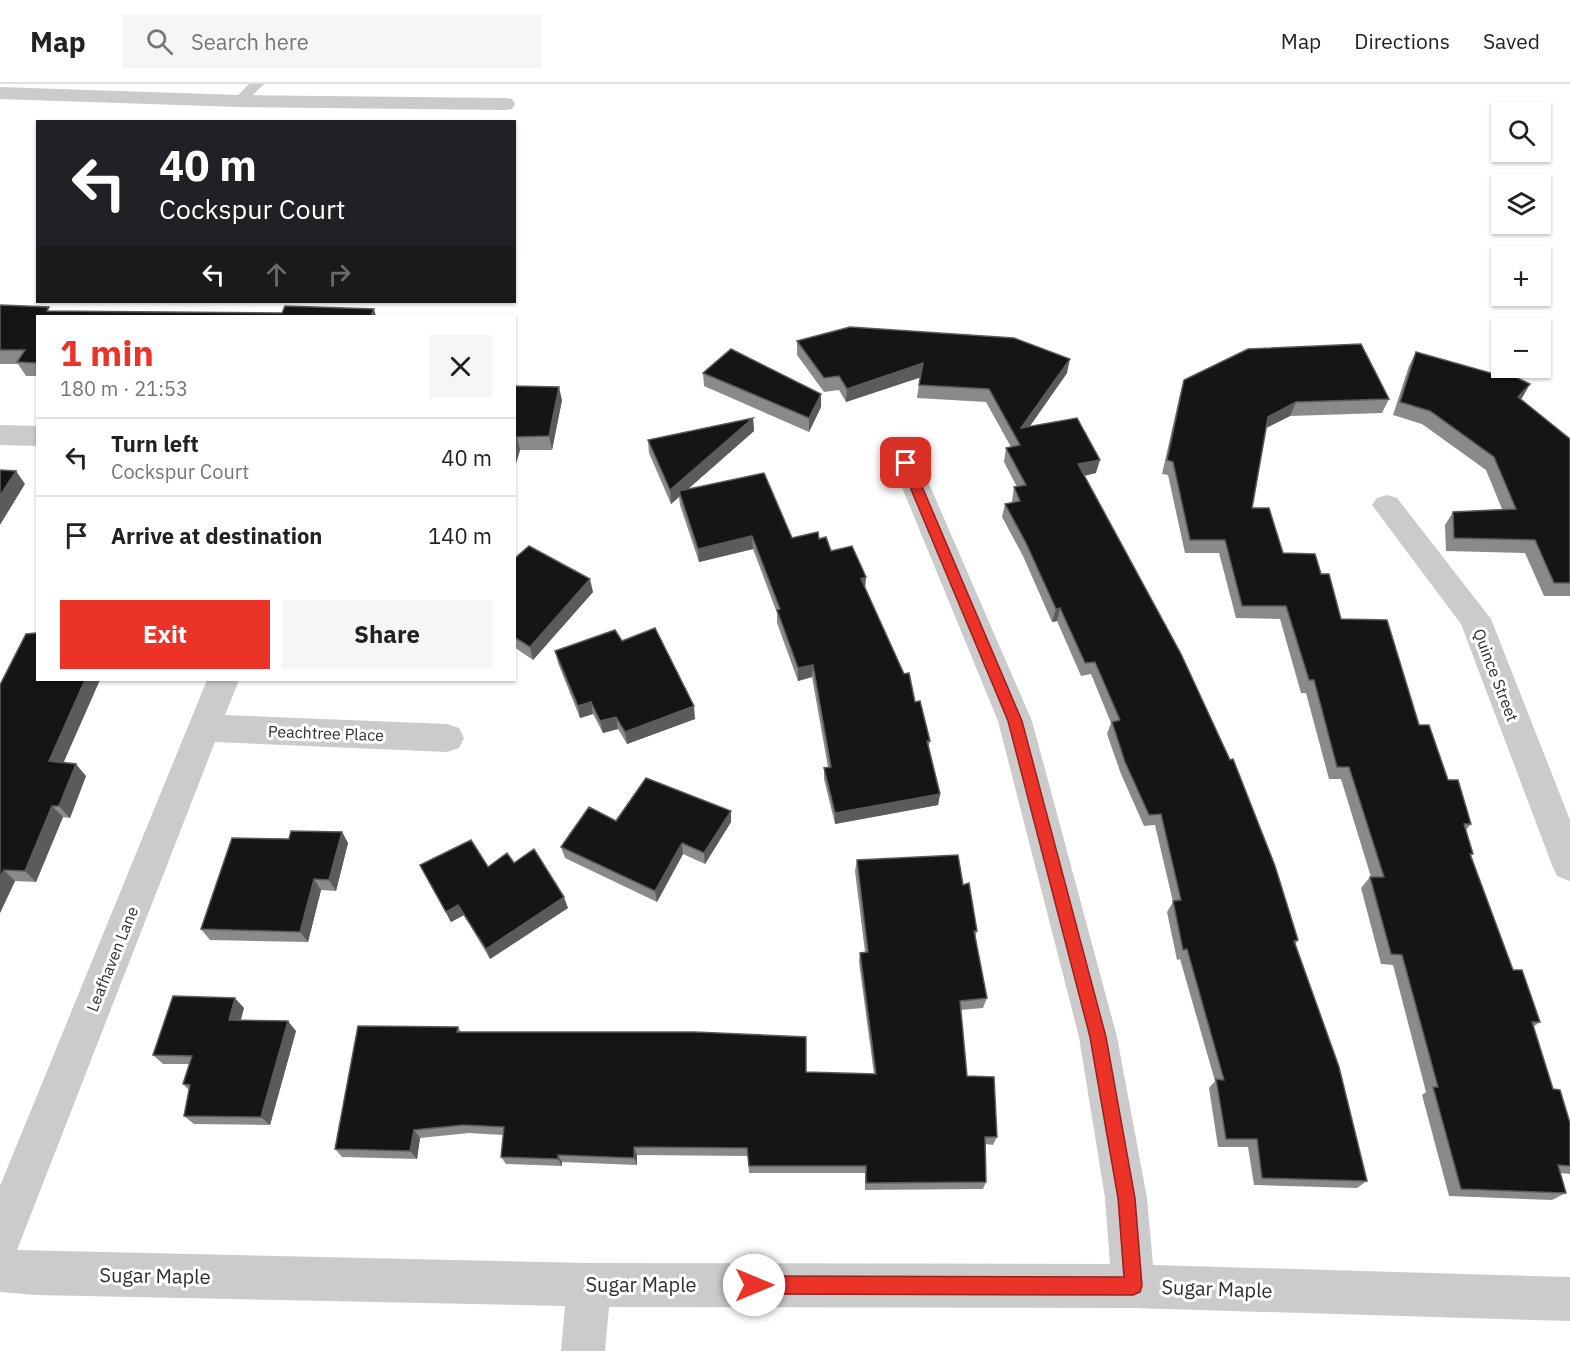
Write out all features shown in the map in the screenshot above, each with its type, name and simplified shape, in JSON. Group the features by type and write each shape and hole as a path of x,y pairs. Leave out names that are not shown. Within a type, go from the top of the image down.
{"street":[{"path":"0,93 239,101 504,104"},
{"path":"0,435 36,436"},
{"path":"906,463 1015,721 1098,1037 1126,1198 1133,1286"},
{"name":"Quince Street","path":"1387,505 1475,619 1570,865"},
{"name":"Leafhaven Lane","path":"0,1238 224,681"},
{"name":"Peachtree Place","path":"205,728 447,738"},
{"name":"Sugar Maple","path":"0,1270 36,1273 589,1285 1133,1286 1570,1299"},
{"path":"583,1351 589,1285"}],"lane":[{"path":"239,101 257,84"}],"building":[{"path":"0,305 49,307 47,311 282,313 285,306 374,309 371,315 36,315 36,363 17,362 25,350 0,350"},
{"path":"850,327 1014,338 1070,359 1021,428 1077,418 1100,460 1078,464 1181,654 1230,760 1233,759 1275,866 1298,940 1294,941 1339,1067 1367,1181 1262,1178 1257,1139 1226,1139 1216,1079 1224,1080 1187,949 1183,950 1173,901 1181,900 1161,814 1149,815 1125,762 1112,722 1120,720 1095,662 1085,663 1060,608 1056,609 1026,543 1005,504 1020,501 1014,487 1026,485 1006,448 1020,445 989,389 919,385 923,363 847,389 839,376 824,378 797,341"},
{"path":"1361,344 1389,399 1296,402 1268,417 1252,508 1269,508 1283,553 1315,554 1321,574 1329,574 1341,619 1387,620 1419,725 1429,725 1448,780 1458,780 1471,824 1464,824 1473,854 1470,854 1513,970 1522,970 1540,1022 1532,1022 1553,1089 1560,1090 1570,1123 1570,1166 1558,1165 1566,1193 1461,1189 1433,1087 1438,1087 1402,955 1391,954 1370,877 1384,877 1349,767 1337,767 1314,680 1309,680 1286,606 1242,606 1225,540 1190,540 1173,462 1167,460 1184,380 1248,349"},
{"path":"731,349 821,394 809,418 703,373"},
{"path":"1416,352 1491,373 1491,378 1518,378 1530,384 1518,397 1570,439 1570,583 1554,583 1535,540 1454,538 1453,512 1516,509 1494,457 1430,411 1400,402"},
{"path":"516,386 559,387 549,436 517,437 516,440"},
{"path":"753,418 670,490 648,440"},
{"path":"0,470 16,471 0,496"},
{"path":"764,473 792,538 818,532 819,539 826,537 831,551 852,546 866,577 861,579 904,674 909,673 915,702 920,701 940,794 835,813 824,768 831,767 813,665 798,668 777,610 780,609 752,536 698,549 679,491"},
{"path":"529,546 590,579 530,647 516,638 516,557"},
{"path":"655,628 694,706 625,732 616,717 600,721 591,702 578,706 555,651 615,630 622,641"},
{"path":"36,633 36,681 85,681 49,761 76,764 59,806 52,806 25,871 4,870 0,878 0,685 26,634"},
{"path":"646,778 731,811 704,853 682,843 655,891 561,847 589,807 616,821"},
{"path":"291,831 342,832 329,880 314,879 300,932 201,929 232,838 289,839"},
{"path":"471,840 488,867 507,853 514,863 534,849 564,897 486,949 458,905 446,912 420,865"},
{"path":"958,855 963,885 969,883 977,931 974,931 987,998 960,1001 967,1076 994,1077 997,1137 985,1137 986,1182 866,1183 866,1166 749,1166 747,1148 634,1147 634,1158 558,1155 558,1159 501,1157 504,1127 463,1125 414,1130 410,1151 335,1149 358,1026 458,1027 457,1032 695,1032 806,1037 806,1072 876,1074 860,953 868,952 857,860"},
{"path":"173,996 235,998 229,1020 288,1021 261,1117 184,1116 190,1085 183,1084 192,1056 153,1055"}],"route":[{"path":"754,1285 1133,1286 1126,1198 1098,1037 1015,721 906,463"}]}
